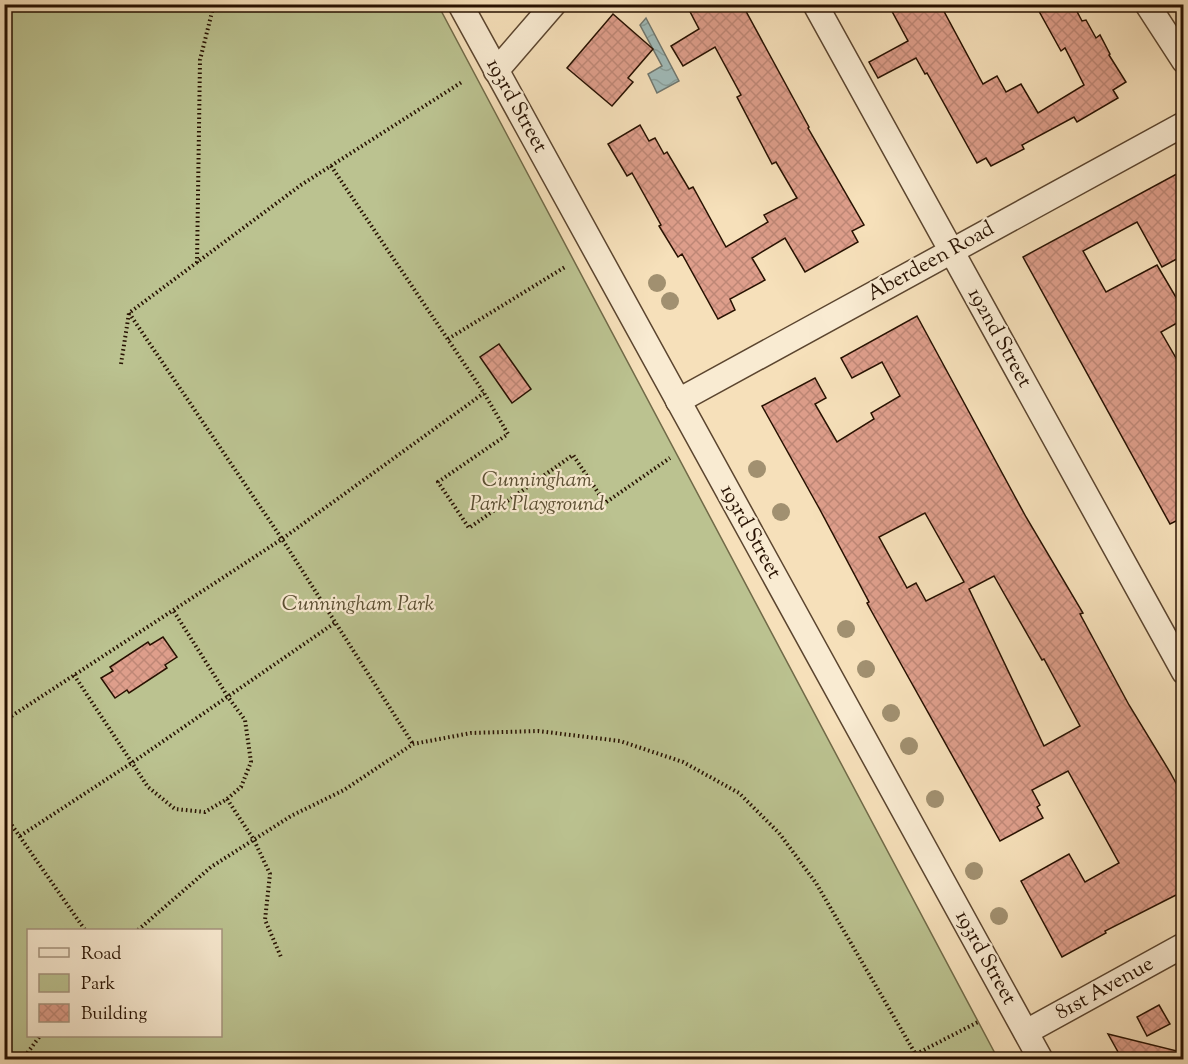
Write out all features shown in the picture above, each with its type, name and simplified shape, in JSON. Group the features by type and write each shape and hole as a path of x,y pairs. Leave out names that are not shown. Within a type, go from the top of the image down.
{"street":[{"name":"193rd Street","path":"460,4 1041,1059"},
{"path":"496,71 554,4"},
{"name":"192nd Street","path":"815,4 1184,672"},
{"path":"1147,4 1184,61"},
{"name":"Aberdeen Road","path":"678,401 1184,124"},
{"name":"81st Avenue","path":"1026,1032 1184,945"}],"path":[{"path":"197,263 200,60 214,4"},
{"path":"121,363 129,313 301,185 462,82"},
{"path":"331,165 484,393 508,434 438,482 469,528 573,455 605,503 670,458"},
{"path":"448,339 564,267"},
{"path":"129,313 282,538 412,744"},
{"path":"4,721 282,538 484,393"},
{"path":"74,675 148,787 175,808 204,812 227,799 241,787 251,762 245,720 173,610"},
{"path":"20,836 133,762 336,622"},
{"path":"139,929 211,867 291,816 344,789 412,744 471,733 538,731 620,741 683,762 739,793 780,833 816,883 919,1059"},
{"path":"227,799 254,840 270,874 265,920 281,957"},
{"path":"4,813 84,929"},
{"path":"916,1054 978,1022"},
{"path":"22,1059 38,1037"}],"green space":[{"name":"Cunningham Park","path":"5,5 438,5 998,1059 5,1060"}],"water":[{"path":"646,18 679,81 657,93 648,74 662,66 640,25"}],"building":[{"path":"686,4 742,4 808,128 864,225 852,231 858,242 805,272 785,238 752,258 765,280 730,299 735,310 718,319 682,254 678,257 659,226 661,225 632,173 627,176 608,144 640,125 649,141 655,138 664,154 667,152 689,189 693,187 726,247 768,222 764,215 797,198 776,162 772,164 737,97 741,95 715,47 683,66 671,46 699,29"},
{"path":"888,4 940,4 983,84 997,76 1006,92 1021,84 1038,113 1084,85 1065,48 1061,51 1035,4 1073,4 1082,21 1086,20 1096,38 1100,35 1109,55 1126,82 1113,90 1118,98 1077,122 1074,117 1022,145 1024,149 991,166 986,158 977,163 927,73 925,74 916,58 878,78 869,62 908,41"},
{"path":"613,14 653,49 628,78 633,82 612,106 567,68"},
{"path":"1184,170 1184,255 1162,267 1137,222 1083,251 1106,292 1157,265 1184,311 1184,319 1161,332 1184,372 1184,517 1170,524 1023,257"},
{"path":"917,316 1026,517 1083,613 1080,614 1129,705 1184,798 1184,891 1105,931 1106,933 1062,957 1021,881 1069,854 1085,882 1119,863 1068,771 1032,790 1040,805 1037,807 1043,818 1000,841 867,603 869,602 819,508 762,406 815,378 826,398 815,404 837,442 874,419 871,413 900,396 882,362 852,378 841,358","holes":["925,513 964,582 926,601 916,583 907,588 879,537","994,576 1042,660 1044,659 1080,726 1044,746 969,589"]},
{"path":"499,344 531,389 512,403 480,357"},
{"path":"163,637 177,657 165,665 167,668 129,693 127,690 115,698 101,678 113,671 110,667 148,642 150,645"},
{"path":"1159,1005 1170,1024 1147,1036 1137,1017"},
{"path":"1108,1034 1181,1052 1180,1059 1122,1059"}],"park label":[{"name":"Cunningham Park Playground","path":"537,493"}]}
